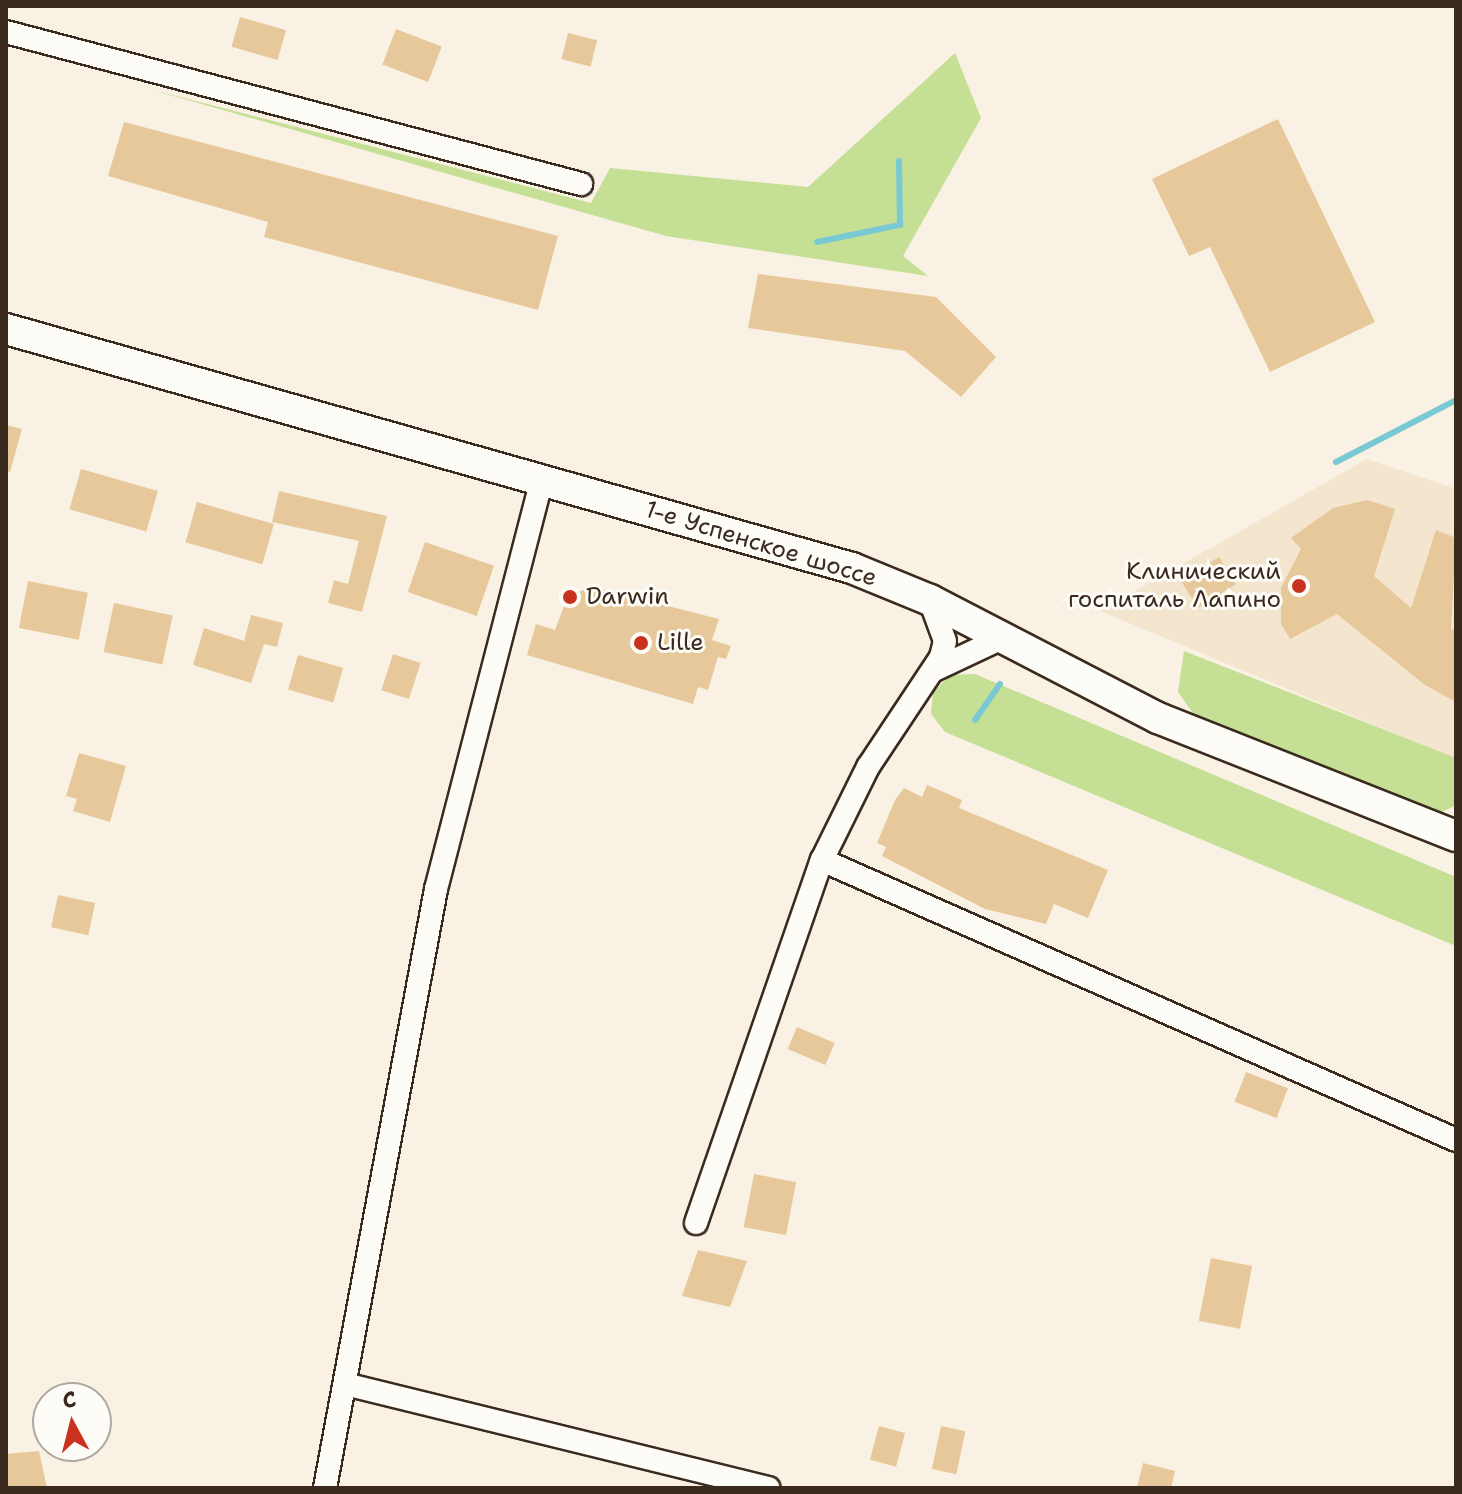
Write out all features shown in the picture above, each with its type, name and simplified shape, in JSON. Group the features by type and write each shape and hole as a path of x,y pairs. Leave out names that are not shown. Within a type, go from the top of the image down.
{"main road":[{"name":"1-е Успенское шоссе","path":"6,319 21,331 852,568 930,600 1000,639 1158,718 1456,836"}],"street":[{"path":"6,32 581,184"},
{"path":"325,1488 349,1385 436,889 542,480"},
{"path":"696,1223 822,860 868,767 933,671 945,641 930,600"},
{"path":"933,671 1000,639"},
{"path":"822,860 1456,1140"},
{"path":"349,1385 769,1488"}],"shaded area":[{"name":"Клинический госпиталь Лапино","path":"1367,459 1456,489 1456,759 1100,611"}],"green space":[{"path":"955,53 981,118 903,256 928,276 666,236 149,89 591,203 610,168 808,187"},
{"path":"1184,651 1456,758 1456,805 1438,814 1417,808 1195,716 1178,692"},
{"path":"975,674 1456,877 1456,946 945,732 931,714 933,692 950,675"}],"building":[{"path":"240,17 286,30 278,60 231,47"},
{"path":"396,29 442,47 428,82 382,64"},
{"path":"568,33 597,40 591,66 561,59"},
{"path":"1278,119 1375,322 1270,372 1210,247 1189,256 1152,179"},
{"path":"124,122 558,236 538,310 264,237 268,222 108,176"},
{"path":"758,274 936,297 996,357 961,397 905,351 748,328"},
{"path":"6,425 22,429 10,472 6,471"},
{"path":"81,469 158,491 146,531 69,509"},
{"path":"279,491 387,516 362,612 328,603 334,580 348,584 359,541 272,522"},
{"path":"1367,500 1395,509 1374,576 1411,608 1436,530 1456,538 1451,629 1456,631 1456,702 1425,685 1337,614 1290,639 1281,624 1281,588 1301,549 1291,538 1333,508"},
{"path":"197,502 274,524 262,564 185,542"},
{"path":"425,542 494,566 477,616 408,592"},
{"path":"1219,557 1236,584 1198,608 1181,581"},
{"path":"28,581 88,593 79,640 19,628"},
{"name":"Lille","path":"593,587 719,619 712,640 731,646 726,659 718,657 708,690 698,687 693,704 527,655 536,624 555,630 568,595"},
{"path":"114,603 173,615 162,664 104,652"},
{"path":"251,615 283,623 277,647 264,644 251,683 193,665 204,628 244,641"},
{"path":"393,654 421,663 409,699 381,690"},
{"path":"298,655 343,668 333,703 288,690"},
{"path":"79,753 126,766 110,822 73,811 77,799 66,796"},
{"path":"927,785 962,800 959,808 1108,870 1088,918 1054,904 1046,924 985,909 882,856 886,847 877,843 895,800 904,788 922,797"},
{"path":"58,895 95,903 88,935 51,927"},
{"path":"797,1027 835,1043 825,1065 788,1049"},
{"path":"1246,1072 1288,1088 1277,1118 1235,1102"},
{"path":"754,1174 796,1182 786,1235 744,1227"},
{"path":"698,1250 747,1261 730,1307 682,1296"},
{"path":"1211,1258 1252,1266 1240,1329 1199,1321"},
{"path":"879,1426 905,1433 896,1467 870,1460"},
{"path":"941,1426 965,1431 956,1474 932,1469"},
{"path":"32,1452 32,1462 41,1462 47,1488 6,1488 6,1454"},
{"path":"1143,1463 1175,1471 1171,1488 1137,1488"}],"waterway":[{"path":"817,242 900,225 899,161"},
{"path":"1336,462 1456,400"},
{"path":"975,720 1000,684"}],"place":[{"name":"Клинический госпиталь Лапино","path":"1299,586"},
{"name":"Darwin","path":"570,597"},
{"name":"Lille","path":"641,643"}]}
